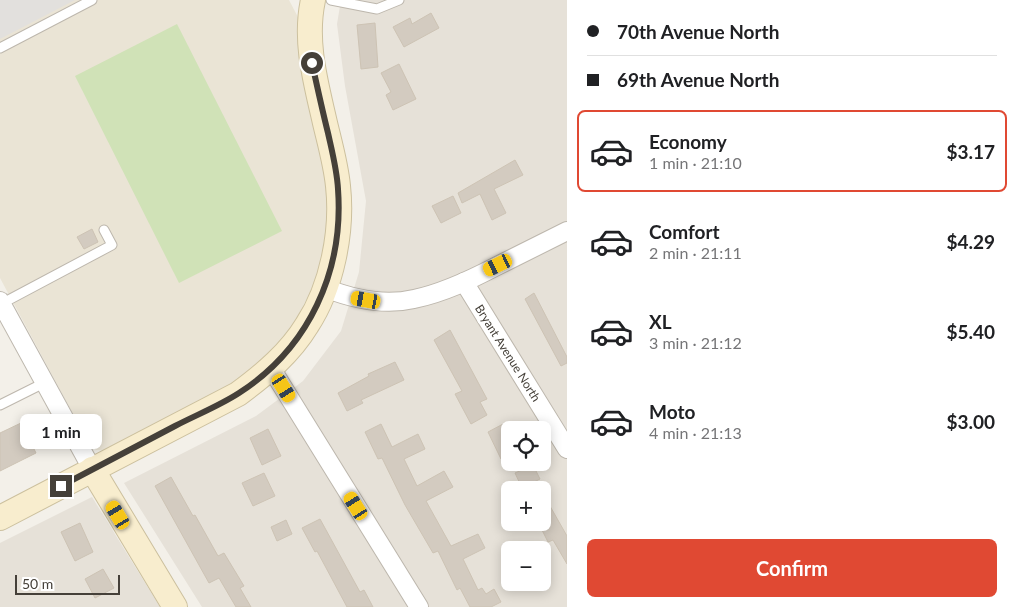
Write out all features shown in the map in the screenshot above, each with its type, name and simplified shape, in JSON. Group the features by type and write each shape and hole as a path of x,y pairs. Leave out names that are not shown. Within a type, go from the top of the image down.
{"street":[{"path":"0,518 238,394 271,368 308,324 325,288 335,254 339,215 334,159 312,63 310,37 312,0"},
{"path":"325,288 346,297 388,302 414,300 464,282 567,231"},
{"name":"Bryant Avenue North","path":"464,282 567,449"},
{"path":"1,302 92,469 175,607"},
{"path":"271,368 418,607"}],"lane":[{"path":"0,48 92,0"},
{"path":"331,0 377,9 399,0"},
{"path":"1,302 112,245 104,230"},
{"path":"0,405 44,382"}],"shaded area":[{"path":"0,0 289,0 300,21 324,156 329,218 319,275 291,329 259,368 227,389 108,451 96,450 88,442 0,278"},
{"path":"0,0 75,0 0,39"},
{"path":"341,0 567,0 567,607 202,607 124,483 256,416 303,381 341,331 359,272 366,201 345,86 337,24"},
{"path":"92,497 160,607 0,607 0,543"}],"green space":[{"path":"177,24 282,231 179,283 75,76"}],"building":[{"path":"431,13 439,28 404,47 393,27 410,18 412,24"},
{"path":"375,23 378,67 361,69 357,25"},
{"path":"399,64 416,99 393,110 386,95 391,92 381,73"},
{"path":"515,160 523,175 494,189 506,213 492,220 480,194 462,203 458,193"},
{"path":"453,196 461,213 441,223 432,206"},
{"path":"92,229 98,242 84,249 77,237"},
{"path":"534,293 567,357 567,363 561,366 525,299"},
{"path":"450,330 487,399 480,402 487,415 471,424 455,394 462,391 434,340"},
{"path":"395,362 404,380 361,400 363,403 347,411 338,393 369,376 368,374"},
{"path":"21,423 36,453 0,471 0,433"},
{"path":"381,424 392,447 418,434 425,449 404,459 417,486 444,471 453,487 426,501 451,546 478,534 485,548 463,559 478,590 482,588 486,594 494,589 501,602 491,607 470,607 460,588 457,590 438,551 433,553 405,505 382,458 378,459 365,432"},
{"path":"501,425 501,459 488,432"},
{"path":"268,429 281,456 262,465 250,438"},
{"path":"520,471 536,471 540,479 536,481 519,481 515,473"},
{"path":"264,473 275,496 253,506 242,483"},
{"path":"171,477 218,556 224,553 244,586 240,588 251,607 236,607 219,578 209,583 155,486"},
{"path":"551,508 567,536 567,564 553,540 548,541 542,531 551,531"},
{"path":"320,519 360,592 364,590 373,607 347,607 317,551 315,552 302,528"},
{"path":"286,520 292,534 277,541 271,527"},
{"path":"80,523 93,552 75,561 61,532"},
{"path":"103,569 114,588 95,598 85,579"}],"route":[{"path":"61,486 238,394 271,368 308,324 325,288 335,254 339,215 334,159 312,63"}]}
